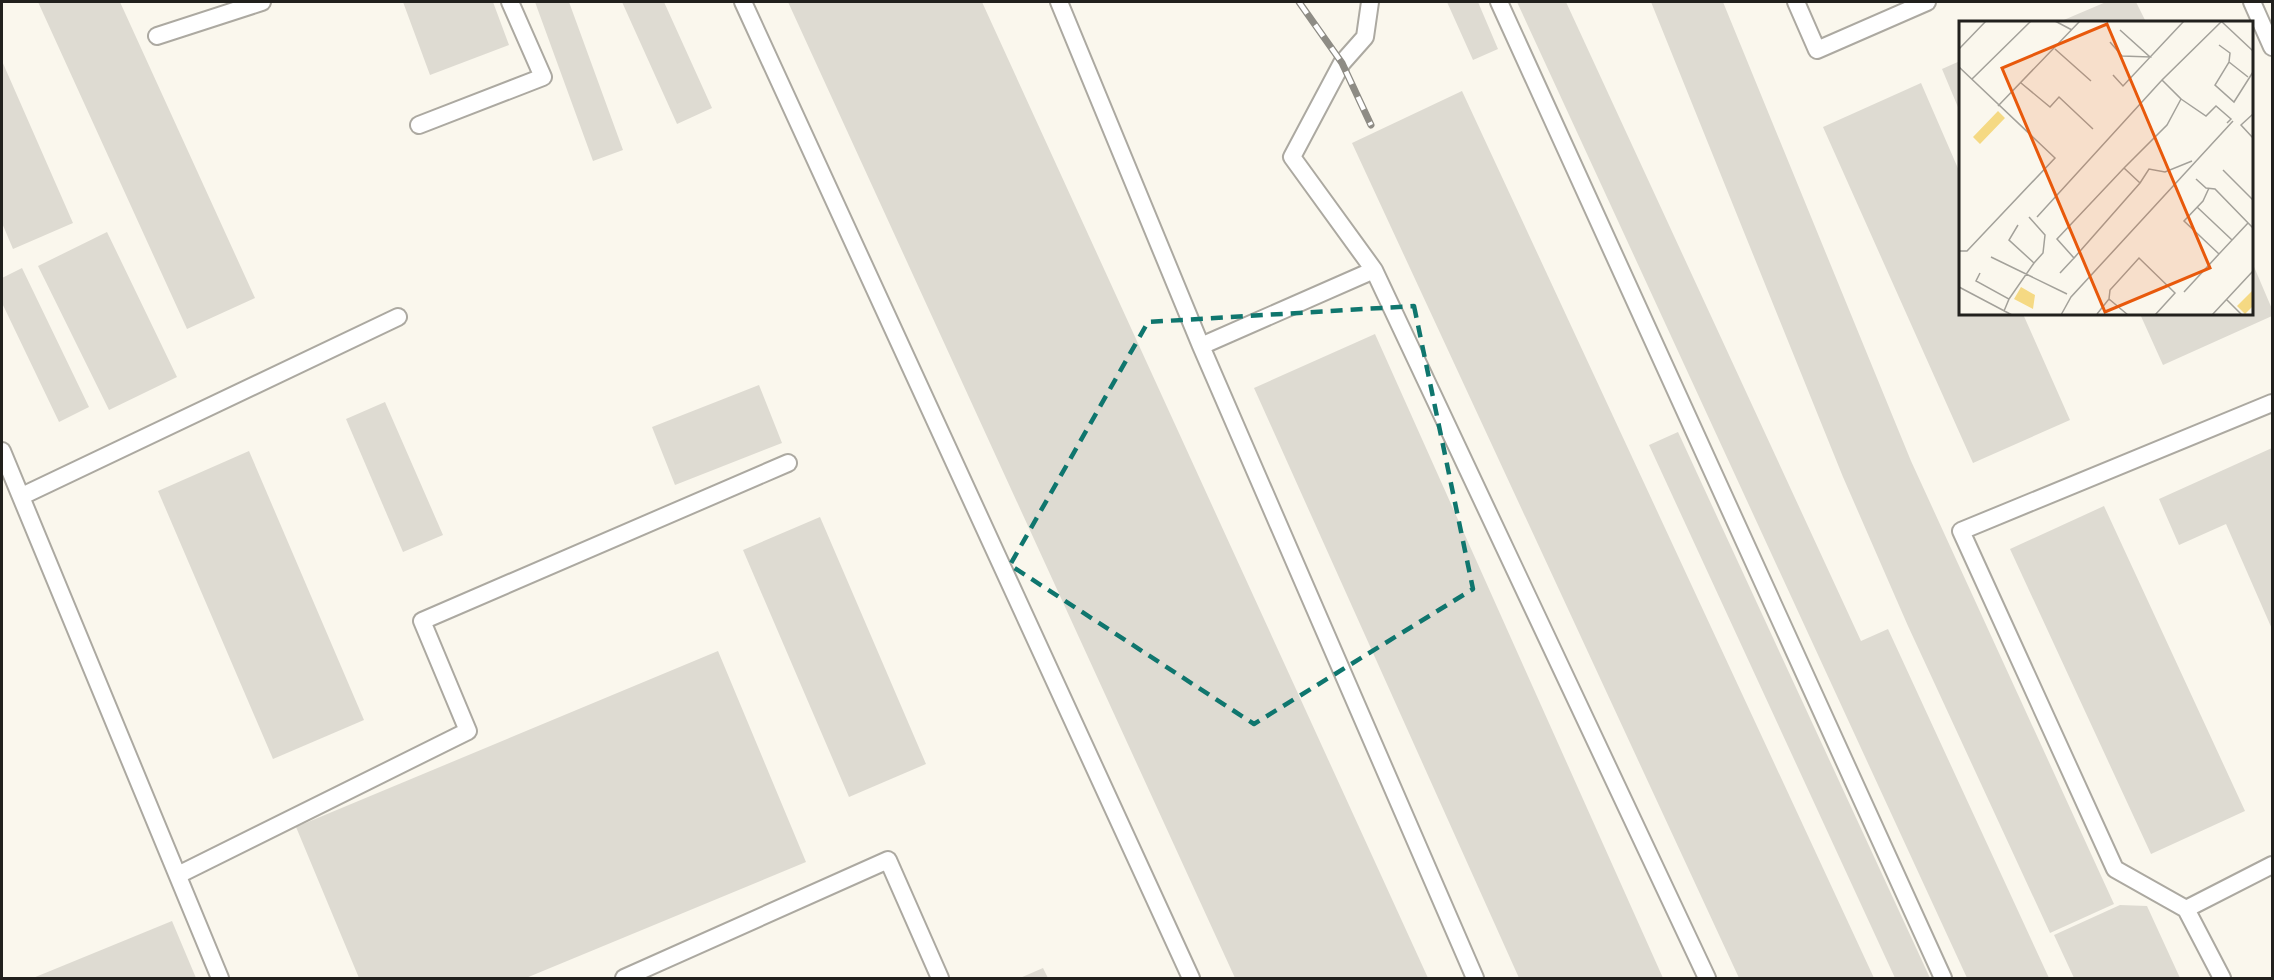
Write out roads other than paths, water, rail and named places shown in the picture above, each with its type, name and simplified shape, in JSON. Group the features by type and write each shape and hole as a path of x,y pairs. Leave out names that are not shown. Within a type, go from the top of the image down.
{"lane":[{"path":"157,36 262,2"},
{"path":"419,124 543,77 510,2"},
{"path":"743,2 1191,978"},
{"path":"1059,2 1201,346 1475,978"},
{"path":"1370,2 1365,37 1342,63 1292,157 1374,270 1707,978"},
{"path":"1499,2 1943,978"},
{"path":"1796,2 1817,50 1927,2"},
{"path":"2252,2 2272,47"},
{"path":"1201,346 1374,270"},
{"path":"22,496 398,317"},
{"path":"2222,978 2186,909 2115,869 1961,531 2272,403"},
{"path":"2,451 220,978"},
{"path":"178,875 468,731 422,621 788,463"},
{"path":"624,978 888,860 940,978"},
{"path":"2186,909 2272,865"}],"railway":[{"path":"1299,2 1342,63 1371,125"}]}
